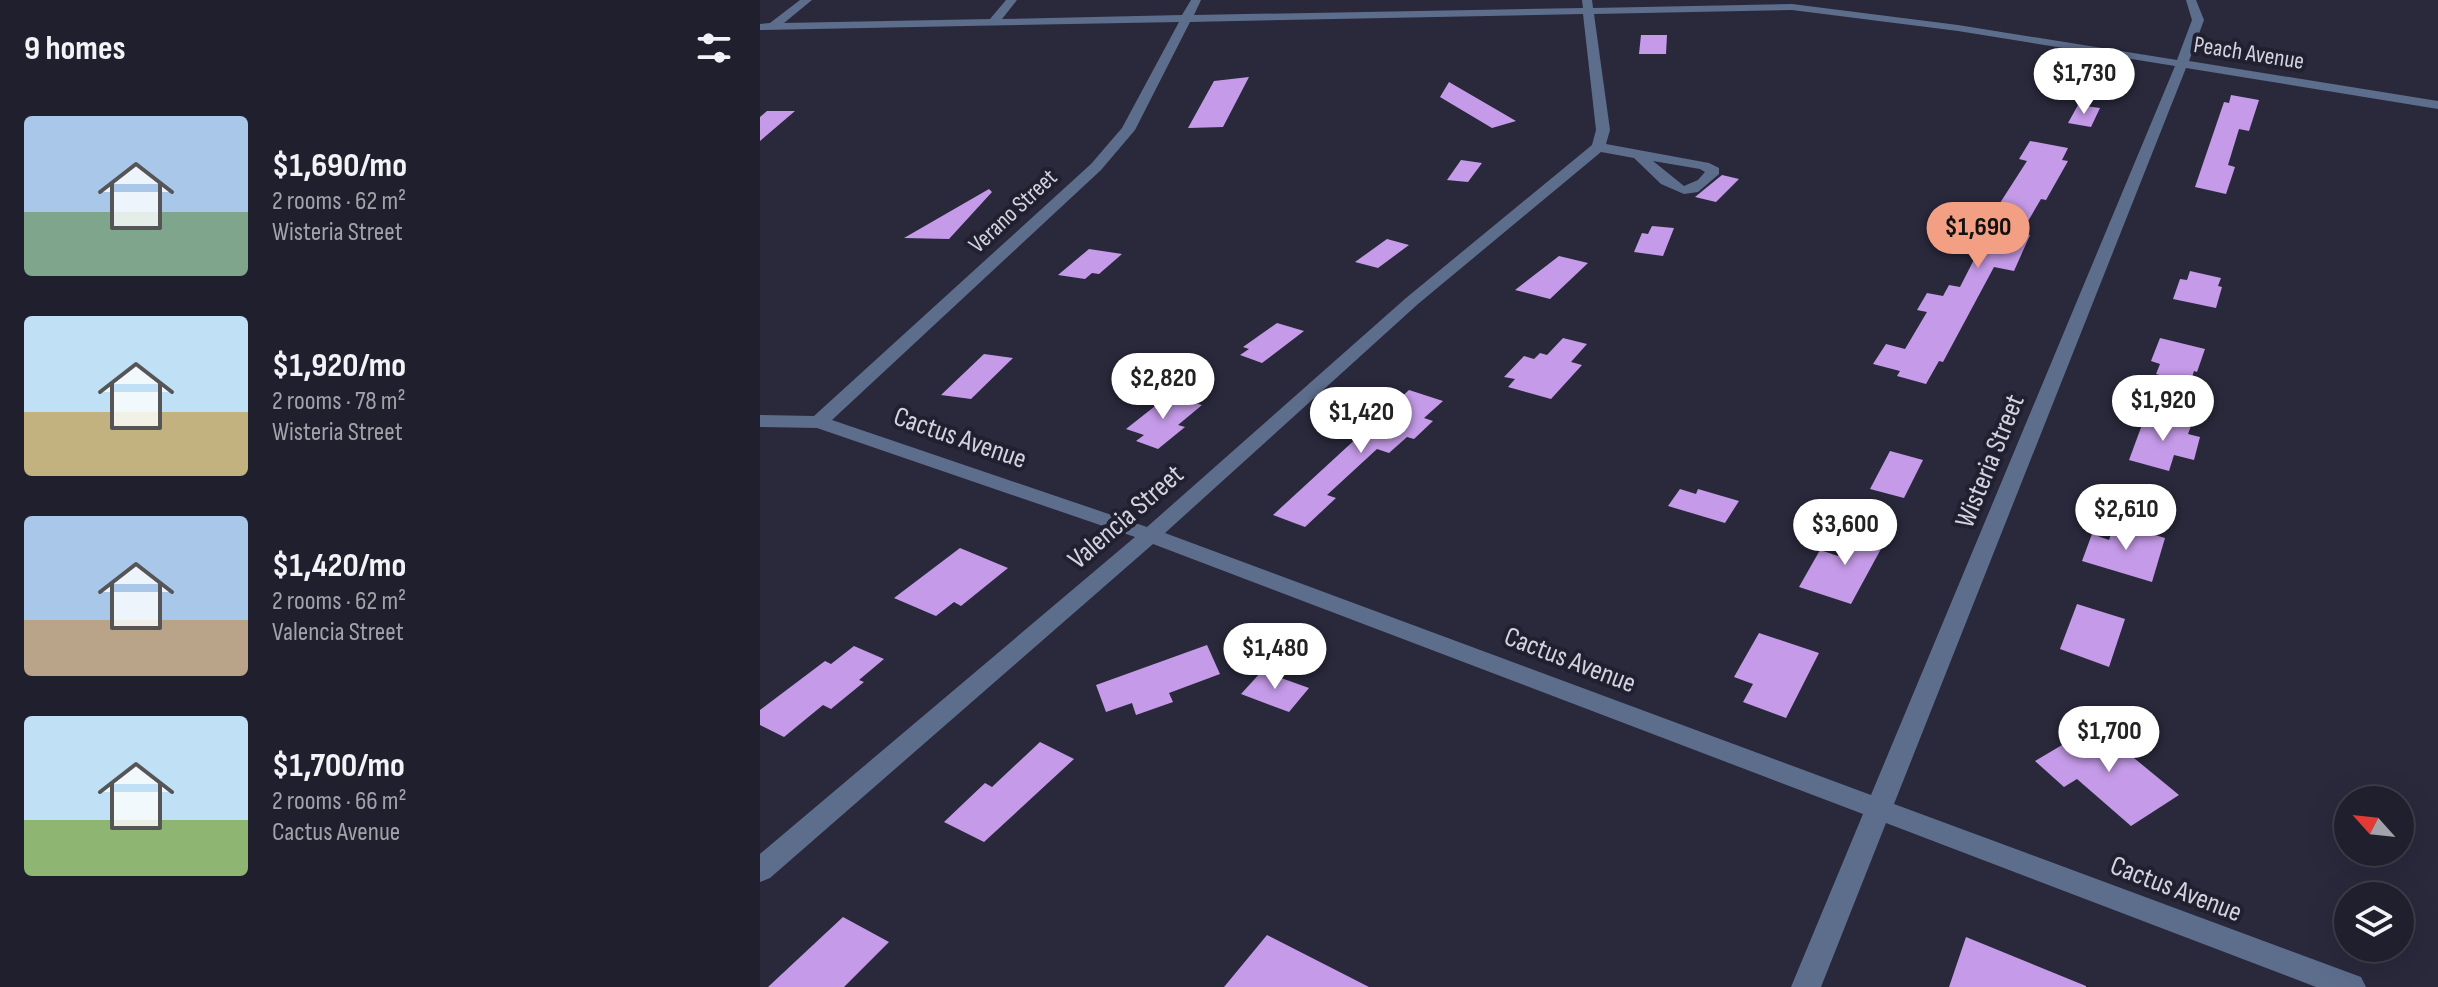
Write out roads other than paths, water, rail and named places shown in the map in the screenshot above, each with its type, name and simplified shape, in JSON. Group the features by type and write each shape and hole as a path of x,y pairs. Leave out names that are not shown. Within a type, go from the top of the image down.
{"street":[{"path":"760,38 766,27 807,0"},
{"path":"994,21 1012,0"},
{"name":"Verano Street","path":"819,422 1096,167 1128,130 1196,0"},
{"name":"Wisteria Street","path":"1806,987 2182,64 2198,20 2191,0"},
{"path":"1588,5 1603,130 1598,147 1638,154 1704,166 1714,171 1694,192 1687,193 1678,189 1638,154"},
{"name":"Peach Avenue","path":"766,27 1588,5 1748,6 1829,10 2438,105"},
{"name":"Valencia Street","path":"760,870 1150,535 1412,301 1598,147"},
{"name":"Cactus Avenue","path":"760,421 819,422 1150,535 2351,987"}]}
